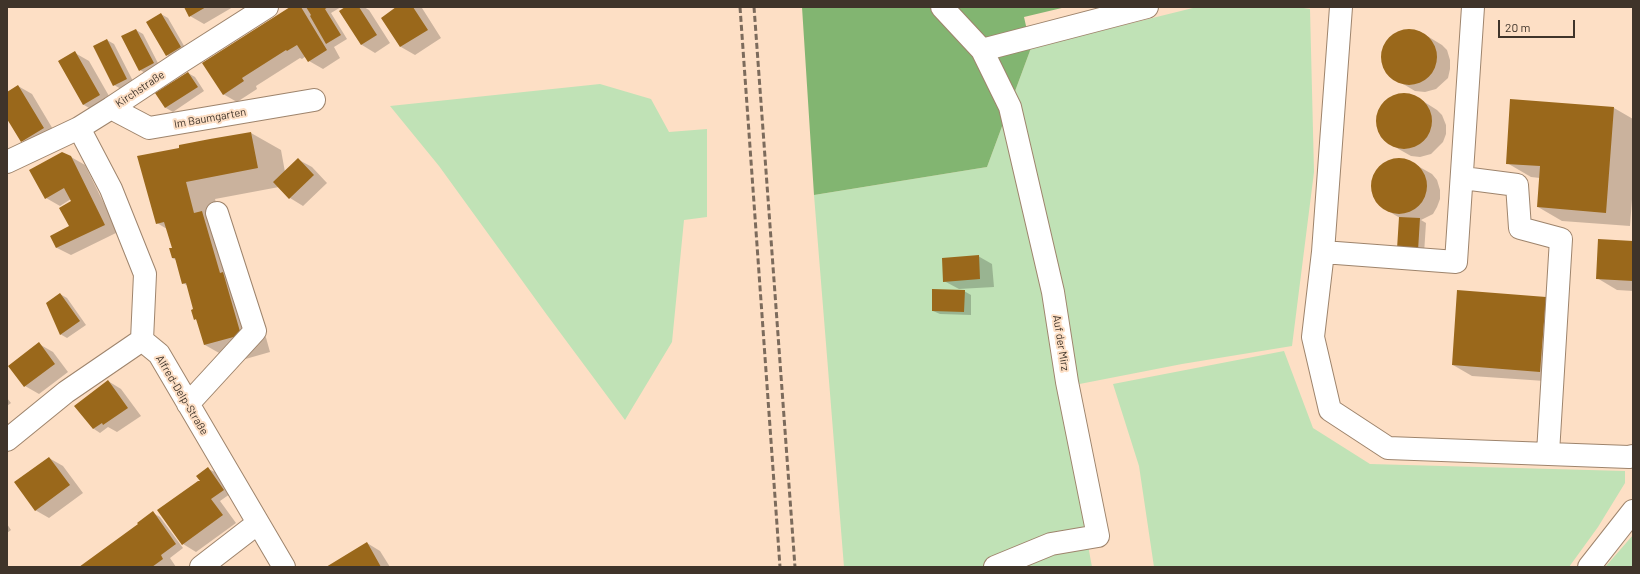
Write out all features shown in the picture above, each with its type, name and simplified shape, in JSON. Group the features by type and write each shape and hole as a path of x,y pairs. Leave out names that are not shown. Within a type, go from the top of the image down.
{"street":[{"name":"Kirchstraße","path":"7,162 79,128 267,7"},
{"name":"Auf der Mirz","path":"942,7 982,50 1010,106 1053,292 1067,382 1098,536 1051,544 994,567"},
{"path":"982,50 1147,7"},
{"path":"1341,7 1323,252 1313,337 1330,410 1388,448 1631,456"},
{"path":"1323,252 1456,262 1463,178 1473,7"},
{"name":"Im Baumgarten","path":"111,108 149,128 314,100"},
{"path":"7,440 66,392 142,340 145,274 111,189 79,128"},
{"path":"1463,178 1517,185 1520,228 1561,239 1548,453"},
{"path":"188,404 255,331 217,213"},
{"name":"Alfred-Delp-Straße","path":"142,340 159,354 284,567"},
{"path":"1589,567 1633,511"},
{"path":"201,567 258,523"}],"green space":[{"path":"802,7 1066,7 1024,17 1031,48 987,167 814,195"},
{"path":"1197,7 1297,7 1310,9 1314,172 1292,346 1182,364 1059,388 1092,567 844,567 814,195 987,167 1031,48"},
{"path":"600,84 651,99 669,132 707,129 707,217 684,220 672,342 625,420 439,166 390,106"},
{"path":"1284,351 1313,428 1370,464 1625,471 1625,483 1598,527 1569,567 1154,567 1139,466 1113,384"},
{"path":"1633,535 1633,567 1605,567 1606,566"}],"building":[{"path":"184,7 206,7 189,17"},
{"path":"290,7 301,7 327,50 308,62 297,45 287,51 286,50 242,78 244,81 223,95 202,63"},
{"path":"306,7 328,7 325,9 341,35 326,44"},
{"path":"345,7 359,7 377,35 361,45 339,11"},
{"path":"396,7 413,7 428,30 400,47 381,18"},
{"path":"161,13 181,47 166,56 146,22"},
{"path":"136,29 154,63 139,71 121,36"},
{"path":"1409,29 1420,31 1429,37 1435,46 1437,57 1435,68 1429,77 1420,83 1409,85 1398,83 1389,77 1383,68 1381,57 1383,46 1389,37 1398,31"},
{"path":"107,39 127,79 113,86 93,46"},
{"path":"75,51 100,95 83,105 58,61"},
{"path":"188,72 198,87 165,108 155,93"},
{"path":"18,85 44,128 21,142 7,119 7,92"},
{"path":"1404,93 1415,95 1424,101 1430,110 1432,121 1430,132 1424,141 1415,147 1404,149 1393,147 1384,141 1378,132 1376,121 1378,110 1384,101 1393,95"},
{"path":"1510,99 1614,107 1606,213 1537,207 1540,166 1506,164"},
{"path":"251,132 258,168 186,182 194,213 202,211 220,273 223,272 241,335 204,345 196,319 194,320 191,310 193,309 186,283 182,284 175,258 172,258 169,248 172,248 164,222 156,224 137,156 179,148 179,145"},
{"path":"62,152 71,156 105,225 56,248 50,236 69,226 59,208 71,201 64,188 45,199 29,170"},
{"path":"298,158 314,175 289,199 273,182"},
{"path":"1399,158 1410,160 1419,166 1425,175 1427,186 1425,197 1419,206 1410,212 1399,214 1388,212 1379,206 1373,197 1371,186 1373,175 1379,166 1388,160"},
{"path":"1399,217 1420,218 1418,251 1397,249"},
{"path":"1598,239 1633,241 1633,281 1596,279"},
{"path":"979,255 980,279 943,282 942,258"},
{"path":"932,289 965,290 964,312 932,311"},
{"path":"1457,290 1546,297 1540,372 1452,365"},
{"path":"60,293 80,321 60,335 46,303"},
{"path":"39,342 55,364 24,387 8,366"},
{"path":"108,380 128,408 103,425 102,423 93,429 74,406"},
{"path":"49,457 70,485 35,511 14,482"},
{"path":"208,467 224,490 211,499 223,515 182,545 157,510 200,481 196,476"},
{"path":"153,511 176,544 161,555 163,559 152,567 79,567 138,524 137,523"},
{"path":"367,542 381,567 326,567"}],"railway":[{"path":"740,7 780,567"},
{"path":"754,7 795,567"}]}
